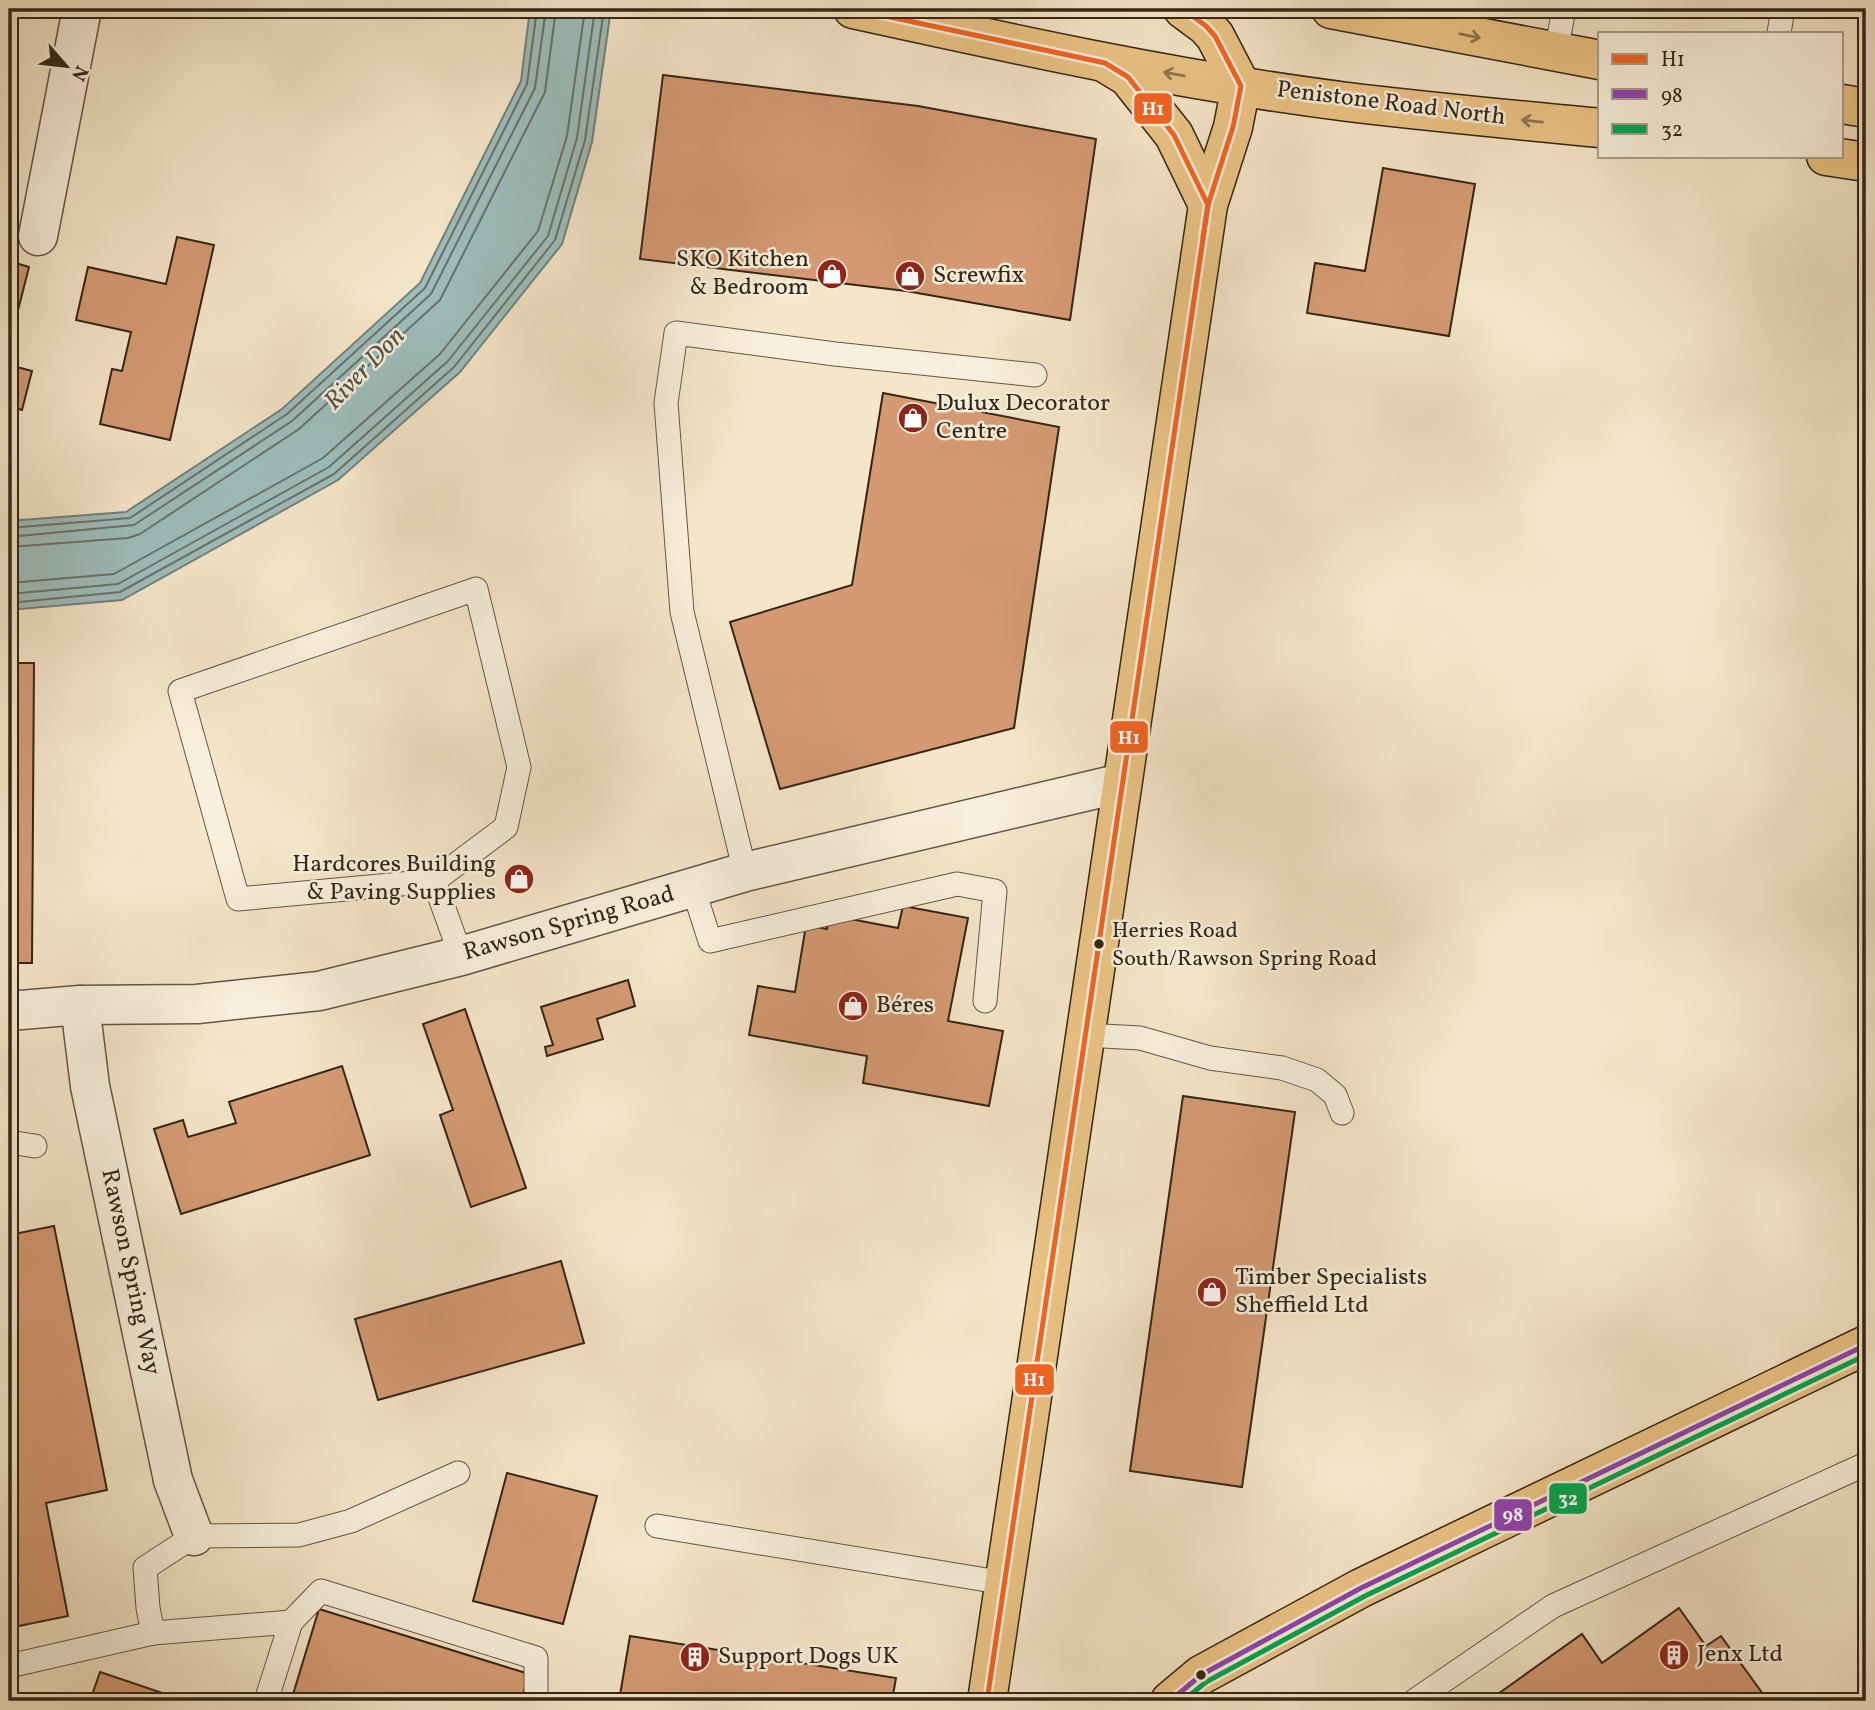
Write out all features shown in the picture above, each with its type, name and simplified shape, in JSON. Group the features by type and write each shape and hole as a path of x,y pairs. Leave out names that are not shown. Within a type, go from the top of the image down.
{"main road":[{"name":"Penistone Road North","path":"853,9 1105,63 1241,86 1345,102 1598,128"},
{"path":"987,1701 1208,205 1233,127 1241,86 1215,36 1183,9"},
{"path":"1331,9 1598,60"},
{"path":"1105,63 1128,77 1174,135 1208,205"},
{"path":"1843,104 1866,108"},
{"path":"1839,158 1866,162"},
{"path":"1170,1701 1201,1675 1361,1588 1866,1345"}],"street":[{"path":"38,236 82,9"},
{"name":"Rawson Spring Road","path":"9,1011 80,1004 197,1004 319,990 461,956 745,872 1122,783"},
{"name":"Rawson Spring Way","path":"80,1004 90,1086 173,1480 194,1536"}],"lane":[{"path":"1556,52 1564,9"},
{"path":"1779,32 1783,9"},
{"path":"745,872 682,612 666,403 676,333 835,354 1035,375"},
{"path":"476,589 519,767 506,827 434,881 239,899 180,691 476,589"},
{"path":"434,881 461,956"},
{"path":"693,888 710,940 957,884 995,891 985,1001"},
{"path":"1085,1035 1139,1038 1210,1058 1282,1068 1317,1080 1335,1095 1342,1113"},
{"path":"9,1142 34,1146"},
{"path":"1414,1701 1553,1606 1866,1464"},
{"path":"153,1633 145,1567 194,1536 299,1535 351,1521 458,1473"},
{"path":"657,1525 1004,1583"},
{"path":"266,1701 291,1622 321,1591 536,1658 536,1701"},
{"path":"9,1666 153,1633 291,1622"}],"water":[{"name":"River Don","path":"530,9 611,9 592,142 562,244 460,372 338,480 122,600 9,610 9,521 126,512 282,409 420,283 521,81"}],"building":[{"path":"663,75 918,106 1096,139 1070,320 906,291 640,259"},
{"path":"1383,168 1475,184 1449,336 1307,313 1315,263 1365,271"},
{"path":"177,237 214,245 170,440 100,424 112,369 122,371 131,332 76,320 88,267 166,284"},
{"path":"9,261 29,267 9,346"},
{"path":"9,365 32,371 22,410 9,406"},
{"path":"883,393 1059,427 1014,728 780,789 730,622 852,585"},
{"path":"9,663 34,663 32,963 9,963"},
{"name":"Béres","path":"903,906 968,918 948,1021 1003,1031 989,1106 863,1083 867,1056 749,1035 758,986 795,992 806,925 827,929 829,915 898,928"},
{"path":"628,980 635,1006 597,1019 603,1039 547,1056 545,1047 553,1045 541,1007"},
{"path":"465,1009 526,1188 471,1207 440,1115 453,1110 423,1024"},
{"path":"342,1066 370,1155 181,1214 154,1129 183,1120 188,1137 236,1123 229,1102"},
{"name":"Timber Specialists Sheffield Ltd","path":"1183,1096 1295,1112 1242,1487 1130,1471"},
{"path":"54,1226 107,1490 46,1503 68,1616 9,1628 9,1235"},
{"path":"561,1261 584,1343 378,1400 355,1319"},
{"path":"507,1473 597,1496 563,1624 473,1601"},
{"name":"Jenx Ltd","path":"1679,1608 1706,1646 1721,1636 1768,1701 1488,1701 1582,1634 1602,1663"},
{"path":"319,1609 529,1674 521,1701 291,1701"},
{"name":"Support Dogs UK","path":"630,1636 896,1678 892,1701 619,1701"},
{"path":"100,1672 186,1701 90,1701"}],"transit line":[{"name":"H1","path":"853,9 1105,63 1128,77 1174,135 1208,205 987,1701"},
{"name":"H1","path":"1183,9 1215,36 1241,86 1233,127 1208,205 1203,237"},
{"name":"98","path":"1170,1701 1201,1675 1361,1588 1866,1345"},
{"name":"32","path":"1183,1701 1206,1682 1365,1596 1866,1355"}],"place":[{"name":"SKO Kitchen & Bedroom","path":"832,274"},
{"name":"Screwfix","path":"910,276"},
{"name":"Dulux Decorator Centre","path":"913,418"},
{"name":"Hardcores Building & Paving Supplies","path":"519,879"},
{"name":"Herries Road South/Rawson Spring Road","path":"1099,944"},
{"name":"Béres","path":"853,1006"},
{"name":"Timber Specialists Sheffield Ltd","path":"1212,1292"},
{"name":"Jenx Ltd","path":"1674,1655"},
{"name":"Support Dogs UK","path":"695,1657"}]}
